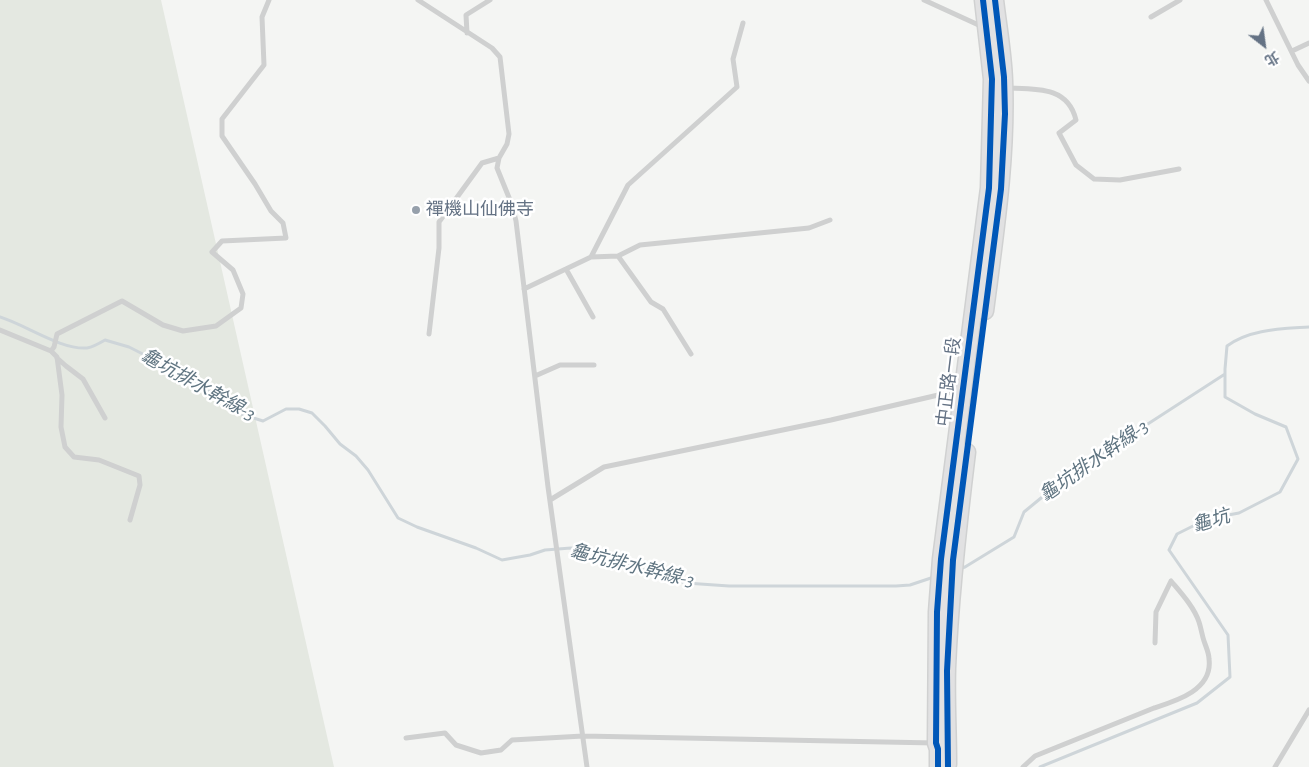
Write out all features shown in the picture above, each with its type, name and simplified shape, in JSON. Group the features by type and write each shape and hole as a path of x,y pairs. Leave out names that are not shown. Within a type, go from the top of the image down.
{"main road":[{"name":"中正路一段","path":"948,767 942,743 947,671 946,573 969,389 989,188 992,79 983,0"},
{"name":"中正路一段","path":"969,389 1001,189 1004,88 995,0"},
{"name":"中正路一段","path":"938,767 938,749 942,743"}],"lane":[{"path":"105,418 84,379 57,357 53,349 57,334 122,301 163,325 183,331 216,326 241,308 243,294 233,270 212,252 222,241 286,238 282,223 271,211 256,184 222,136 222,119 264,65 262,17 269,0"},
{"path":"418,0 492,48 500,58 509,134 497,168 512,205 516,221 557,556 587,767"},
{"path":"467,32 466,15 490,0"},
{"path":"924,0 986,28"},
{"path":"1151,17 1180,0"},
{"path":"1266,0 1298,65 1309,81"},
{"path":"591,257 628,185 737,87 733,58 743,24"},
{"path":"1292,52 1309,43"},
{"path":"1004,88 1045,89 1063,97 1074,109 1076,120 1059,132 1076,165 1094,179 1120,180 1179,169"},
{"path":"429,334 439,248 439,222 482,163 499,158"},
{"path":"524,289 591,257 618,256 640,245 809,228 830,220"},
{"path":"618,256 650,302 663,309 691,354"},
{"path":"566,269 593,317"},
{"path":"0,330 53,349"},
{"path":"57,357 62,395 62,428 65,447 74,457 99,460 139,476 140,485 130,520"},
{"path":"534,376 560,364 594,365"},
{"path":"550,500 604,467 969,389"},
{"path":"1023,767 1035,756 1172,702 1194,691 1202,682 1208,672 1210,660 1199,621 1171,581 1156,612 1155,643"},
{"path":"1275,767 1309,710"},
{"path":"406,738 445,733 456,745 481,753 501,750 512,740 583,736 942,743"}],"shaded area":[{"path":"0,0 161,0 334,767 0,767"}],"waterway":[{"name":"龜坑排水幹線-3","path":"0,317 55,341 77,348 87,348 105,340 129,347 188,377 241,414 263,421 286,409 299,409 312,413 340,444 356,456 368,470 398,518 502,560 545,550 571,548 686,583 729,586 896,586 910,585 934,577"},
{"name":"龜坑","path":"1040,767 1197,703 1230,677 1228,635 1169,550 1177,534 1207,519 1239,513 1280,492 1298,459 1286,427 1255,414 1225,397 1227,346 1236,340 1256,333 1277,329 1309,327"},
{"name":"龜坑排水幹線-3","path":"959,569 1014,537 1024,512 1069,475 1225,374"}],"cycle path":[{"path":"938,767 936,743 937,612 941,559 989,188 992,79 983,0"},
{"path":"948,767 947,671 953,560 1001,189 1005,114 1004,77 995,0"}],"place":[{"name":"禪機山仙佛寺","path":"416,210"}]}
